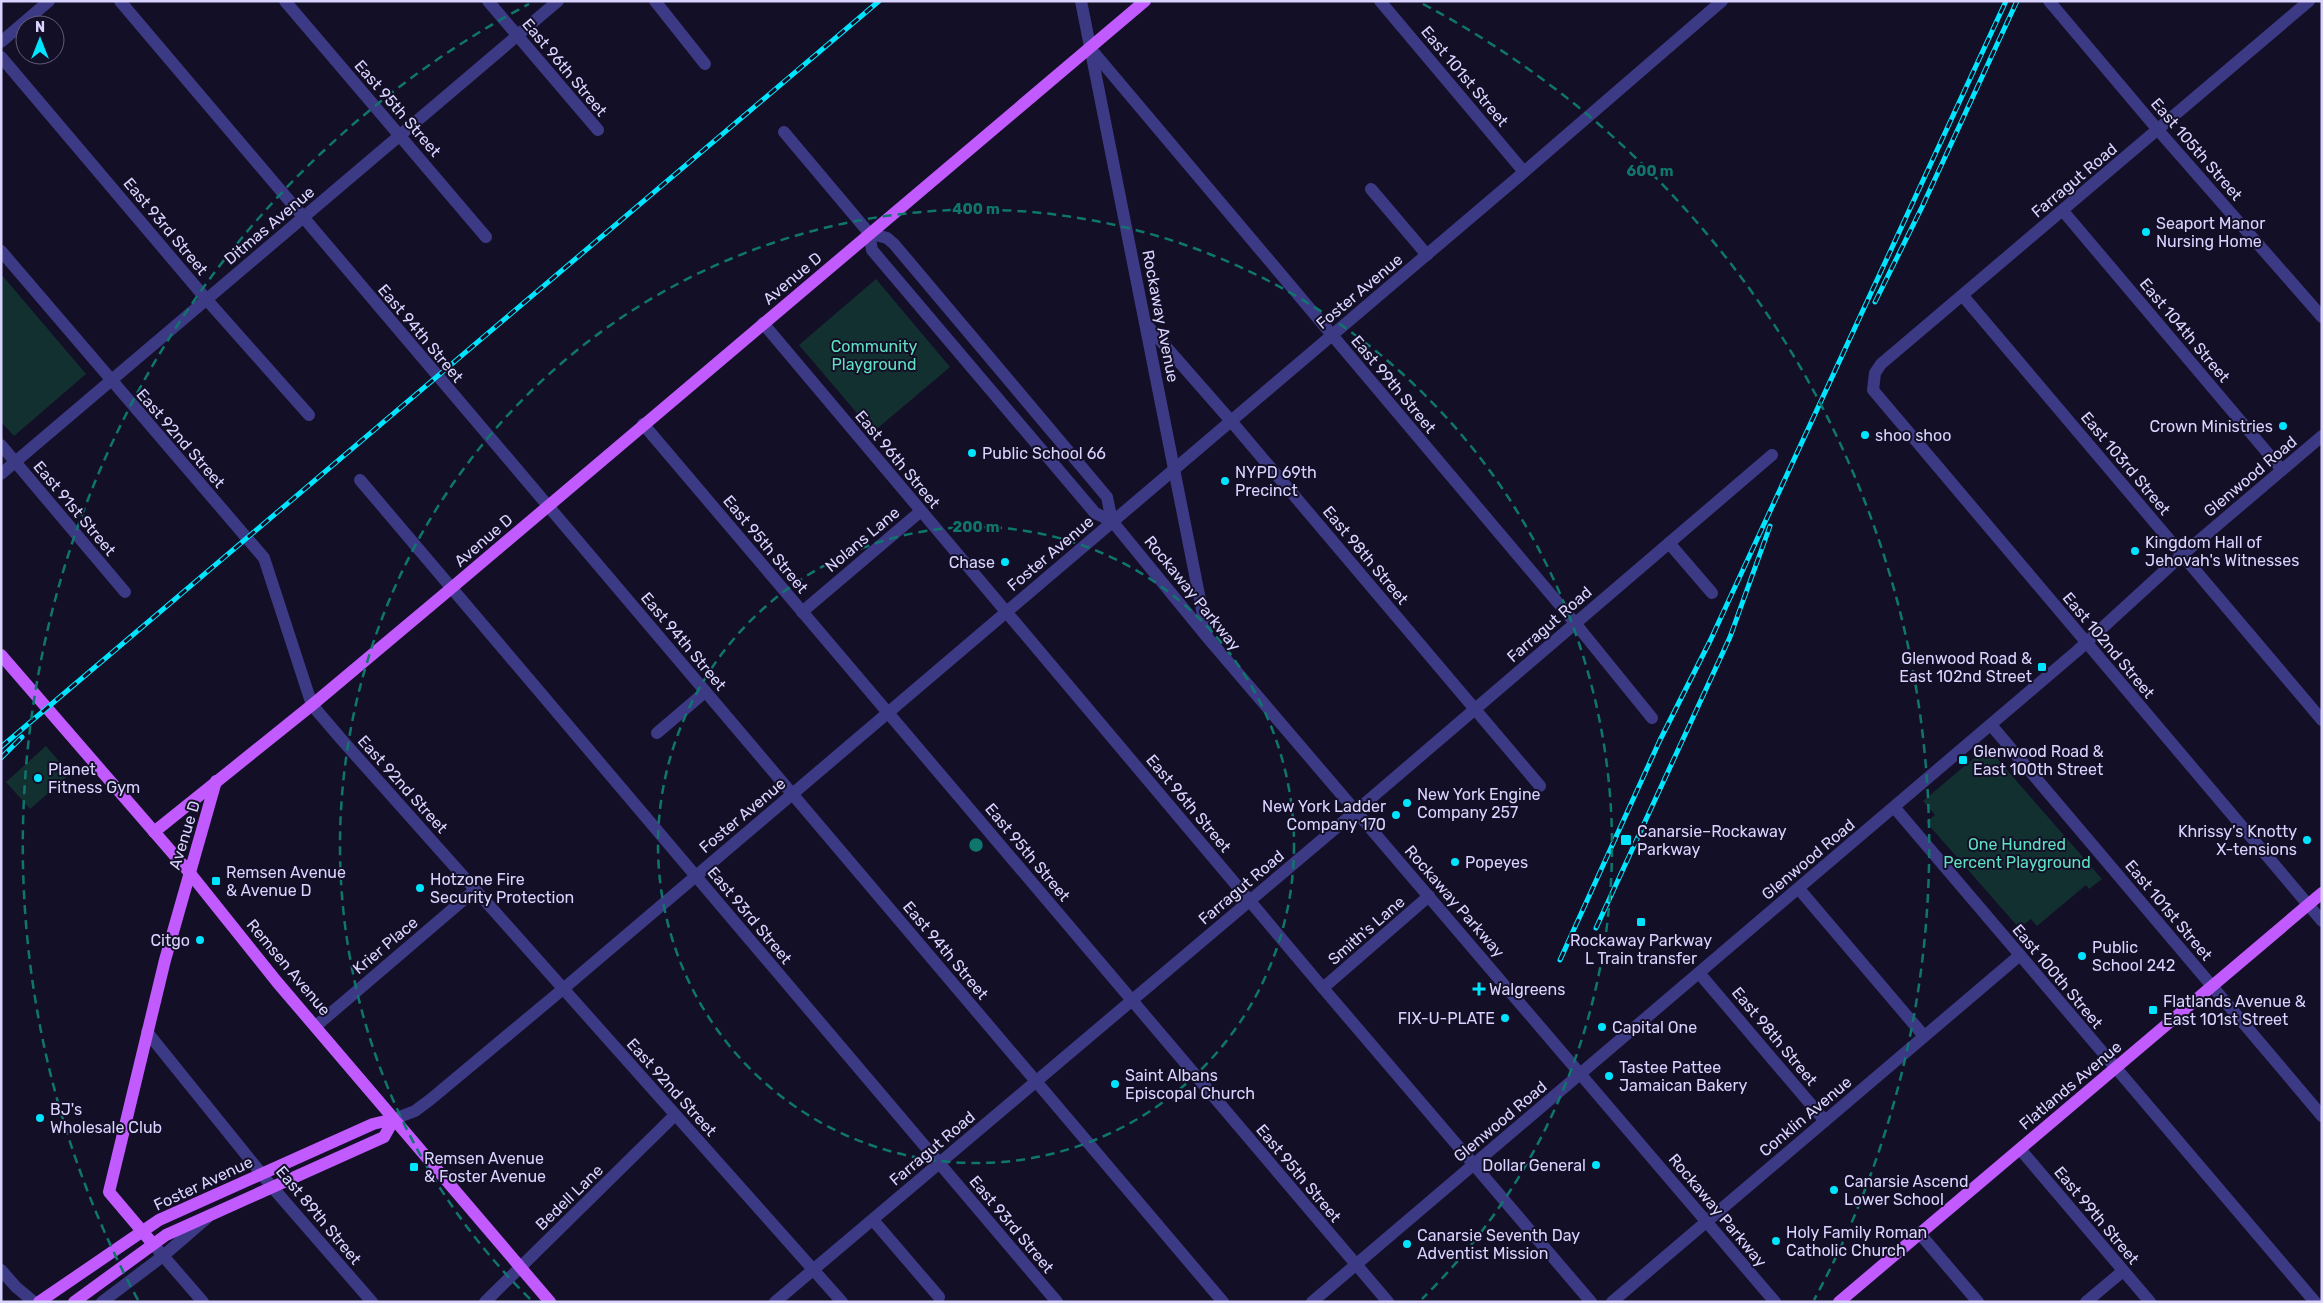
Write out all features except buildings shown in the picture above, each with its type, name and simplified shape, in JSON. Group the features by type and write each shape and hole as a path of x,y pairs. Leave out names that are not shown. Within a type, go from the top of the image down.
{"main road":[{"path":"1129,1 1144,2"},
{"name":"Avenue D","path":"153,1244 109,1192 147,1032 189,872 216,781 312,705 452,588 868,233 1144,2"},
{"name":"Remsen Avenue","path":"1,655 189,872 277,982 550,1302"},
{"path":"154,832 216,781"},
{"name":"Flatlands Avenue","path":"1840,1302 2322,893"},
{"name":"Foster Avenue","path":"39,1302 159,1220 373,1124 394,1119"},
{"name":"Foster Avenue","path":"74,1302 166,1235 384,1137 394,1119"}],"street":[{"path":"1,42 49,1"},
{"name":"East 94th Street","path":"120,1 1223,1302"},
{"name":"East 95th Street","path":"285,1 486,236"},
{"name":"East 96th Street","path":"488,1 598,130"},
{"name":"Ditmas Avenue","path":"1,474 558,1"},
{"path":"656,1 705,64"},
{"name":"Rockaway Avenue","path":"1081,1 1207,637"},
{"name":"East 101st Street","path":"1380,1 1524,172"},
{"name":"Foster Avenue","path":"394,1119 415,1111 563,989 1427,255 1722,1"},
{"name":"East 105th Street","path":"2049,1 2158,130 2322,317"},
{"name":"Farragut Road","path":"1872,390 1876,373 1881,364 2309,1"},
{"name":"East 99th Street","path":"1090,48 1575,623 1652,718"},
{"name":"East 93rd Street","path":"1,57 207,300 309,415"},
{"name":"Rockaway Parkway","path":"784,132 868,233 872,250 1095,513 1112,521 1207,637 1775,1302"},
{"path":"1371,188 1427,255"},
{"name":"East 104th Street","path":"2063,211 2282,470"},
{"name":"Rockaway Parkway","path":"868,233 886,238 906,258 1107,497 1112,521"},
{"name":"East 92nd Street","path":"1,251 264,558 312,705 842,1302"},
{"name":"East 103rd Street","path":"1963,296 2322,720"},
{"name":"East 96th Street","path":"763,323 1323,988 1591,1302"},
{"name":"East 98th Street","path":"1146,324 1231,421 1540,786"},
{"name":"East 102nd Street","path":"1872,390 2322,921"},
{"name":"East 95th Street","path":"643,424 1388,1302"},
{"name":"Glenwood Road","path":"1312,1302 2086,643 2182,555 2322,436"},
{"name":"East 91st Street","path":"1,445 125,592"},
{"name":"Farragut Road","path":"775,1302 812,1269 873,1220 938,1162 1036,1082 1356,811 1772,455"},
{"name":"East 93rd Street","path":"360,480 1057,1302"},
{"name":"Nolans Lane","path":"802,612 920,511"},
{"path":"1669,543 1712,593"},
{"path":"657,733 705,692"},
{"name":"East 101st Street","path":"1990,725 2322,1116"},
{"name":"East 100th Street","path":"1894,807 2315,1302"},
{"path":"1799,889 1924,1036"},
{"name":"Krier Place","path":"316,1026 475,890"},
{"name":"Smith's Lane","path":"1323,988 1429,896"},
{"name":"Conklin Avenue","path":"1612,1302 2020,956"},
{"name":"East 98th Street","path":"1699,973 1825,1121"},
{"name":"East 89th Street","path":"147,1032 274,1188 372,1302"},
{"name":"Bedell Lane","path":"485,1302 675,1115"},
{"name":"East 99th Street","path":"2020,1149 2150,1302"},
{"path":"102,1302 163,1256 209,1216"},
{"path":"873,1220 940,1297"},
{"path":"1920,1234 1978,1302"},
{"path":"153,1244 203,1302"},
{"path":"1,1270 16,1287 34,1302"},
{"path":"2086,1302 2123,1271"}],"green space":[{"path":"1,274 86,374 14,436 1,422"},
{"name":"Community Playground","path":"876,279 950,367 873,432 799,345"},
{"name":"Planet Fitness Gym","path":"46,746 70,774 30,809 6,782"},
{"name":"One Hundred Percent Playground","path":"1987,747 2102,879 2089,889 2086,885 2037,926 2031,919 2019,928 1926,822 1935,815 1923,801"}],"railway":[{"path":"1,747 879,1"},
{"path":"1560,960 1660,740 1710,641 2006,1"},
{"path":"1875,302 1922,207 2017,1"},
{"path":"1596,928 1730,637 1770,526"},
{"path":"1,758 22,737"}],"place":[{"name":"Seaport Manor Nursing Home","path":"2146,232"},
{"name":"Crown Ministries","path":"2283,426"},
{"name":"shoo shoo","path":"1865,435"},
{"name":"Public School 66","path":"972,453"},
{"name":"NYPD 69th Precinct","path":"1225,481"},
{"name":"Kingdom Hall of Jehovah's Witnesses","path":"2135,551"},
{"name":"Chase","path":"1005,562"},
{"name":"Glenwood Road & East 102nd Street","path":"2042,667"},
{"name":"Glenwood Road & East 100th Street","path":"1963,760"},
{"name":"Planet Fitness Gym","path":"38,778"},
{"name":"New York Engine Company 257","path":"1407,803"},
{"name":"New York Ladder Company 170","path":"1396,815"},
{"name":"Canarsie–Rockaway Parkway","path":"1626,840"},
{"name":"Khrissy’s Knotty X-tensions","path":"2307,840"},
{"name":"Popeyes","path":"1455,862"},
{"name":"Remsen Avenue & Avenue D","path":"216,881"},
{"name":"Hotzone Fire Security Protection","path":"420,888"},
{"name":"Rockaway Parkway L Train transfer","path":"1641,922"},
{"name":"Citgo","path":"200,940"},
{"name":"Public School 242","path":"2082,956"},
{"name":"Walgreens","path":"1479,989"},
{"name":"Flatlands Avenue & East 101st Street","path":"2153,1010"},
{"name":"FIX-U-PLATE","path":"1505,1018"},
{"name":"Capital One","path":"1602,1027"},
{"name":"Tastee Pattee Jamaican Bakery","path":"1609,1076"},
{"name":"Saint Albans Episcopal Church","path":"1115,1084"},
{"name":"BJ's Wholesale Club","path":"40,1118"},
{"name":"Dollar General","path":"1596,1165"},
{"name":"Remsen Avenue & Foster Avenue","path":"414,1167"},
{"name":"Canarsie Ascend Lower School","path":"1834,1190"},
{"name":"Holy Family Roman Catholic Church","path":"1776,1241"},
{"name":"Canarsie Seventh Day Adventist Mission","path":"1407,1244"}]}
